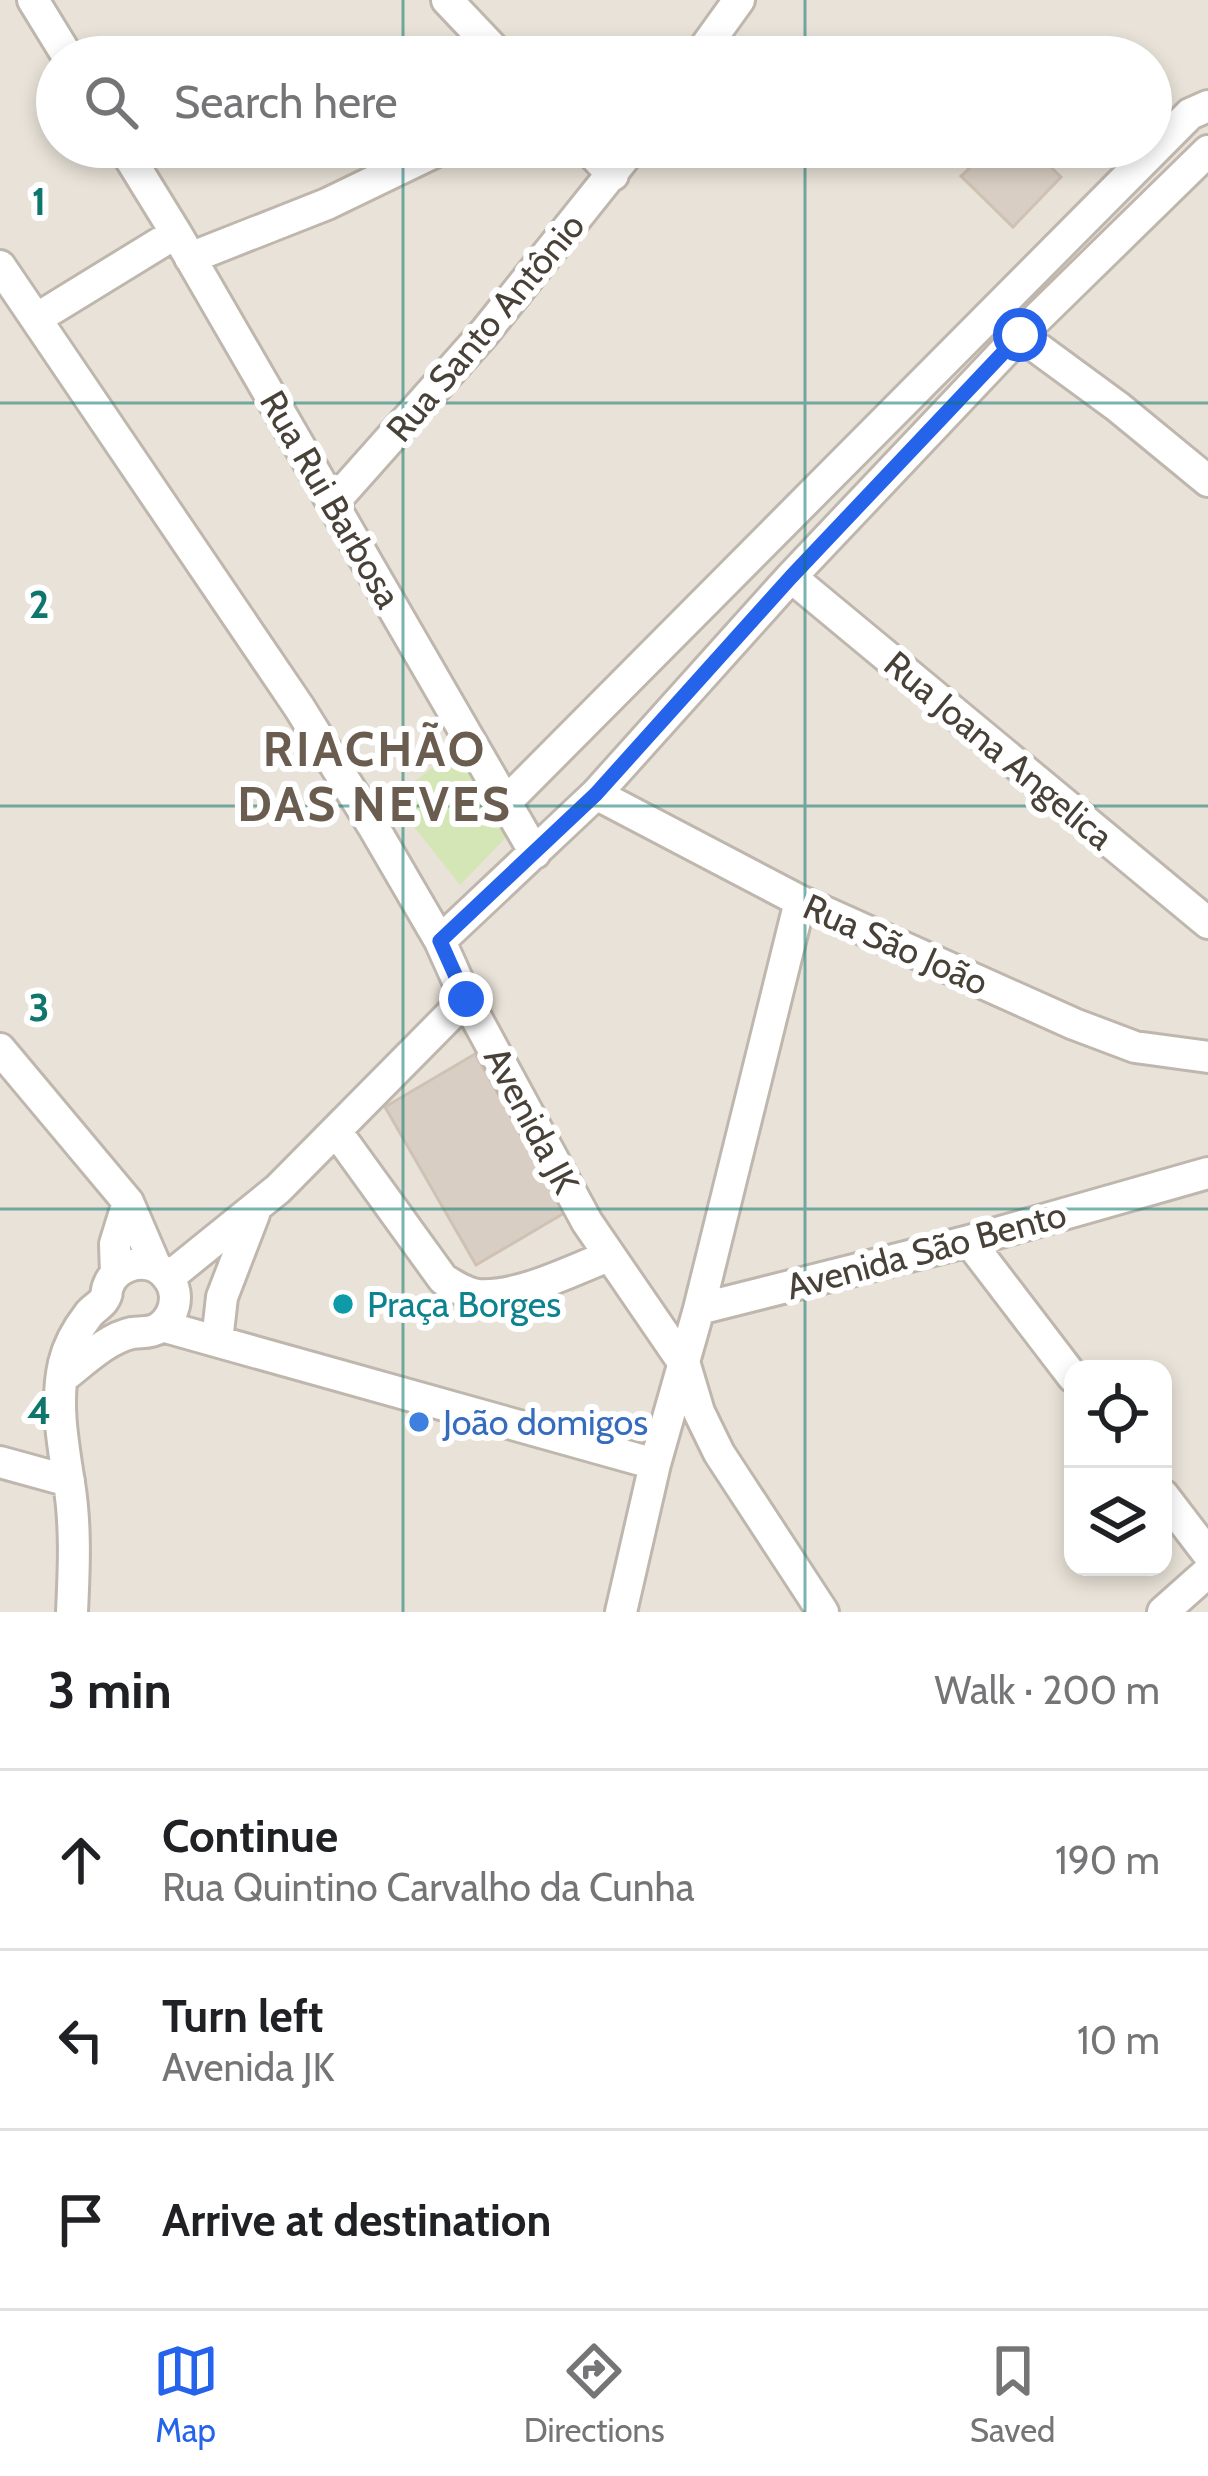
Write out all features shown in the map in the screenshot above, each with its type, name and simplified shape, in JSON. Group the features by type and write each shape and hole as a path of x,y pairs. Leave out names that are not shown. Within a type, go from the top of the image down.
{"street":[{"path":"33,0 55,36"},
{"path":"447,0 481,36"},
{"path":"713,36 739,0"},
{"path":"1172,132 1208,106"},
{"path":"440,941 596,794 791,577 1020,335 1208,151"},
{"name":"Rua Rui Barbosa","path":"136,168 535,853"},
{"path":"36,319 183,245 326,204 401,168"},
{"path":"606,168 613,175"},
{"name":"Rua Santo Antônio","path":"333,503 485,332 618,168"},
{"path":"506,802 1136,168"},
{"name":"Avenida JK","path":"4,281 36,319 299,707 440,941 466,999 587,1222 685,1365 699,1412 719,1453 824,1612"},
{"path":"1020,335 1208,481"},
{"name":"Rua Joana Angelica","path":"791,577 1208,923"},
{"name":"Rua São João","path":"596,794 800,902 1074,1024 1135,1047 1208,1057"},
{"path":"621,1612 800,902"},
{"path":"162,1273 256,1209 466,999"},
{"path":"0,1049 128,1202 175,1298 169,1318 108,1344 62,1378"},
{"path":"336,1131 443,1279 461,1290 474,1294 518,1290 609,1256"},
{"name":"Avenida São Bento","path":"699,1309 969,1241 1208,1173"},
{"path":"128,1202 115,1244 111,1286 110,1316 123,1330 147,1329 217,1341 655,1464"},
{"path":"217,1341 222,1297 256,1209"},
{"path":"969,1241 1064,1365"},
{"path":"72,1612 73,1535 62,1450 62,1378 71,1342 111,1286 134,1264 162,1273"},
{"path":"0,1462 69,1481"},
{"path":"1172,1508 1208,1554"},
{"path":"1163,1612 1208,1572"}],"shaded area":[{"path":"0,0 1208,0 1208,1612 0,1612"}],"green space":[{"path":"459,747 514,829 460,885 392,799"}],"building":[{"path":"1052,168 1061,177 1013,227 961,176 969,169"},
{"path":"475,1054 566,1212 476,1265 385,1107"}],"place":[{"name":"Praça Borges","path":"343,1304"},
{"name":"João domigos","path":"419,1422"}],"district":[{"name":"RIACHÃO DAS NEVES","path":"375,776"}],"route":[{"path":"466,999 440,941 596,794 791,577 1020,335"}]}
